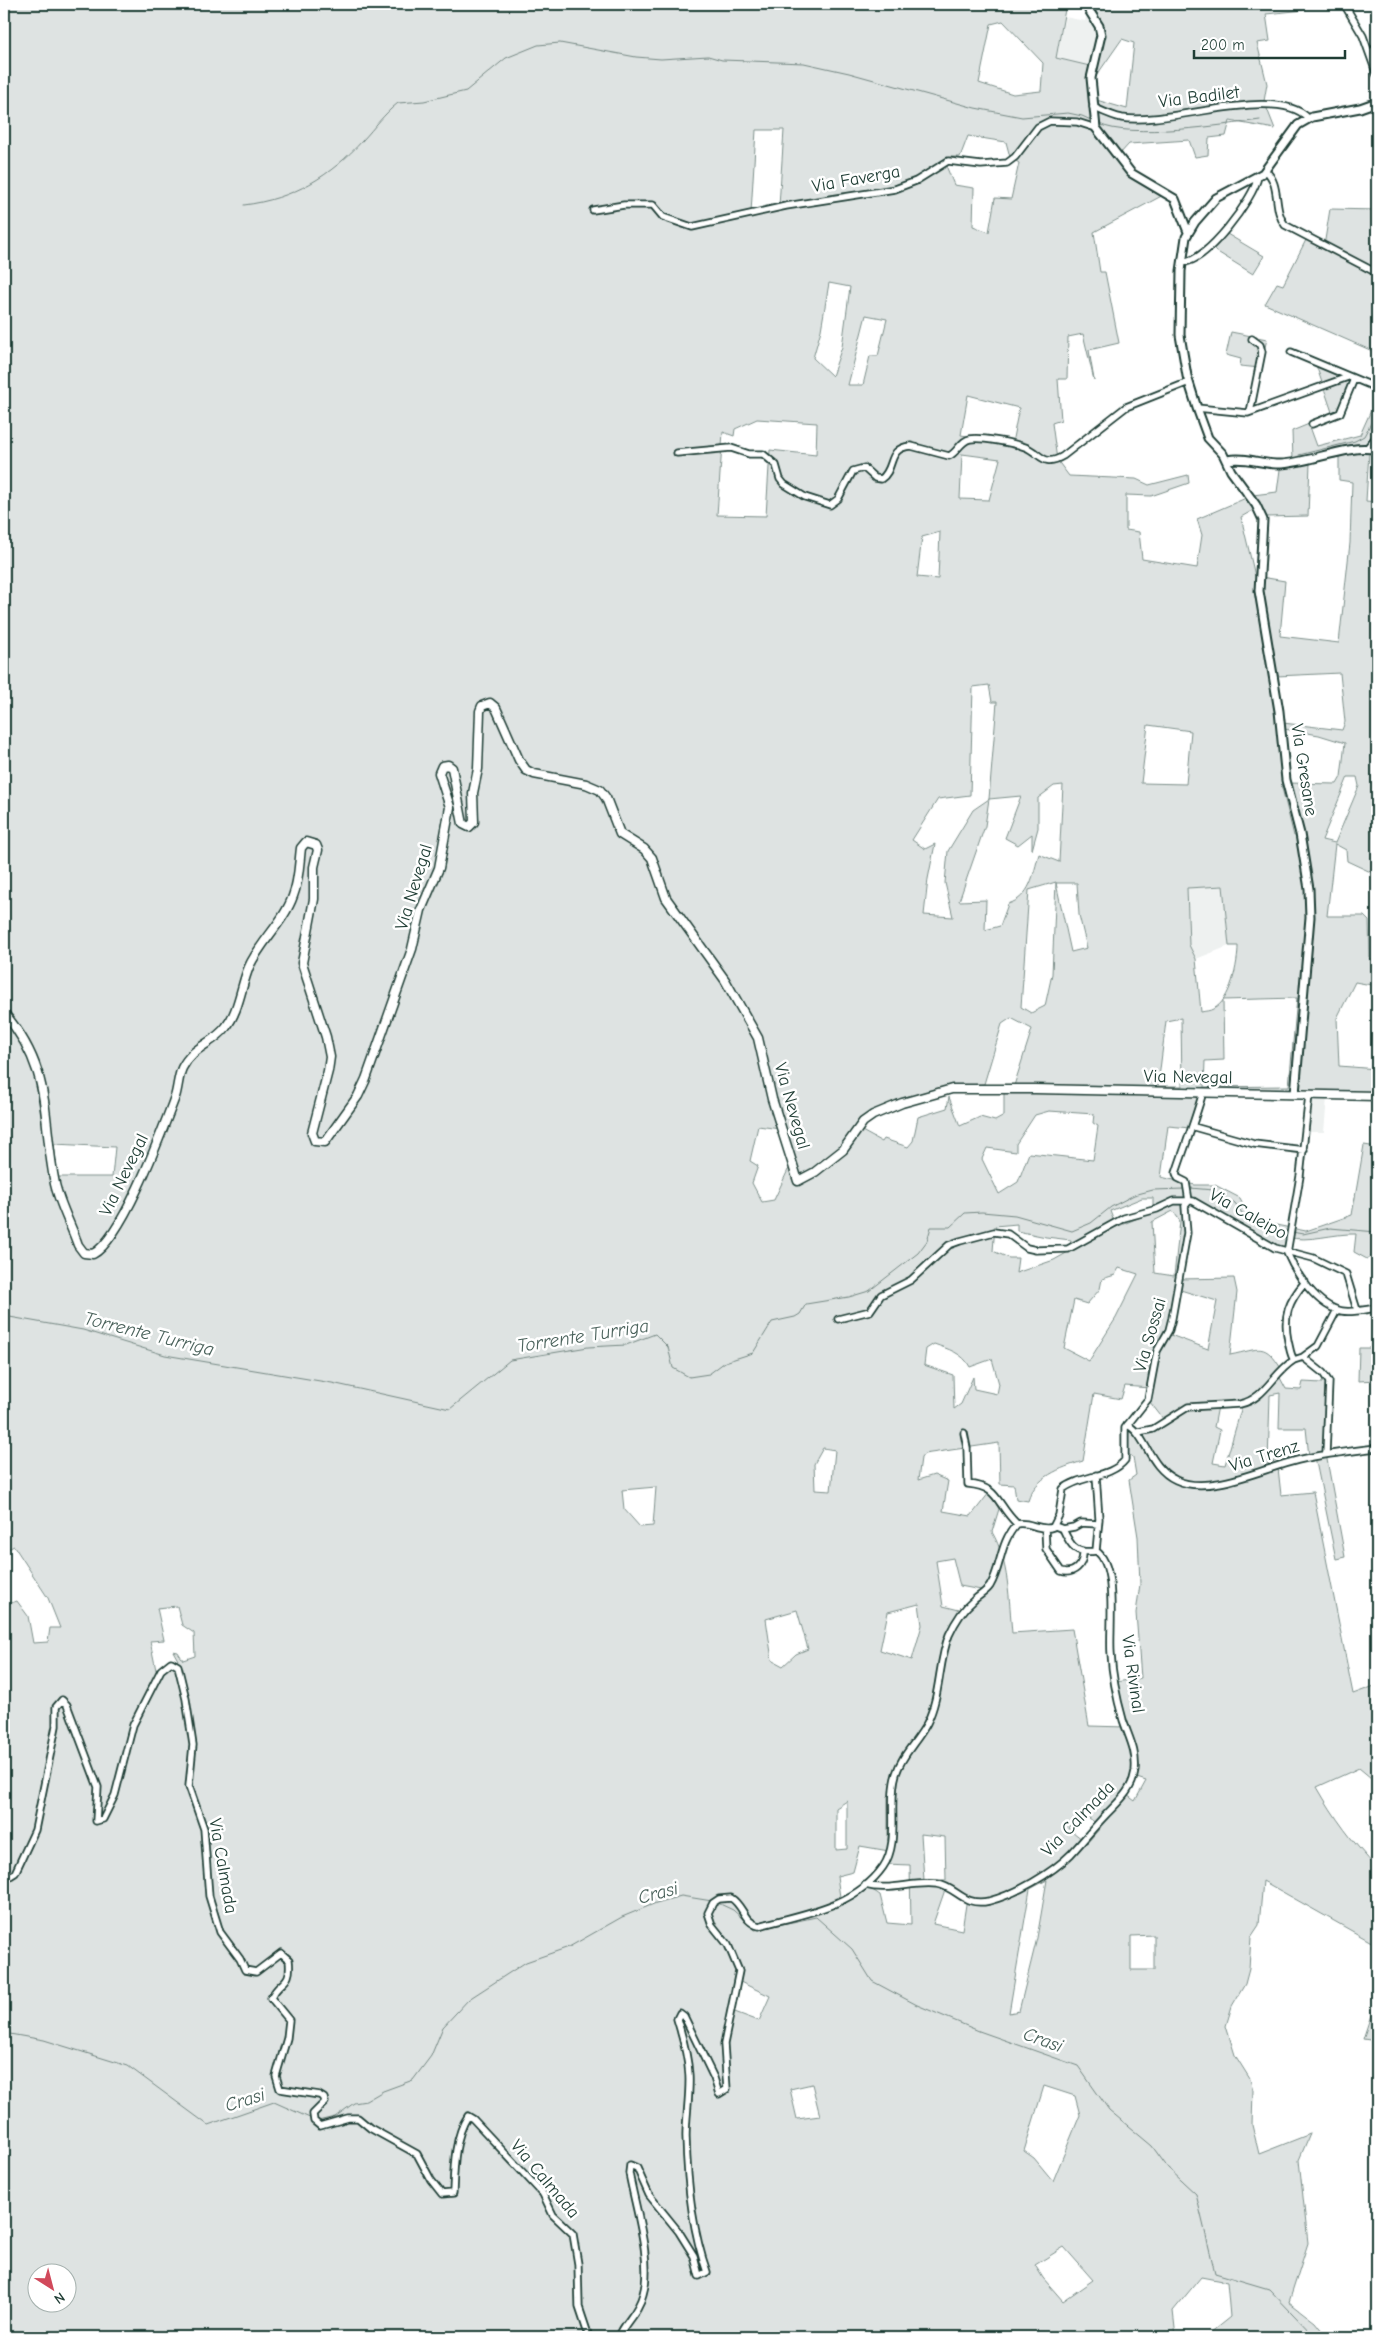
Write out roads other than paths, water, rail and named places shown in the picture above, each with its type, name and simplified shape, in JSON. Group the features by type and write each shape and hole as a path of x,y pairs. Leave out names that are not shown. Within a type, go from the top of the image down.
{"main road":[{"name":"Via Nevegal","path":"4,1012 22,1035 39,1072 46,1104 51,1159 59,1196 80,1250 86,1255 93,1254 102,1246 118,1224 149,1163 174,1098 180,1072 199,1047 222,1032 230,1022 252,961 293,896 301,848 306,842 314,843 318,850 314,867 314,899 302,963 329,1052 328,1071 312,1133 315,1141 325,1142 358,1096 366,1079 412,950 421,910 439,868 450,807 439,771 444,765 448,764 452,768 463,824 469,827 474,822 473,793 478,769 480,711 482,706 490,703 496,708 519,760 526,770 534,774 581,782 600,790 608,803 620,834 644,849 652,858 666,898 726,980 758,1038 772,1098 798,1180 815,1172 843,1150 864,1122 872,1115 902,1102 952,1089 1377,1096"}],"street":[{"path":"1085,4 1099,26 1102,35 1091,78 1096,128 1131,172 1175,199 1188,232"},
{"path":"1344,4 1363,36 1377,76"},
{"path":"1370,54 1377,46"},
{"path":"1377,102 1360,108 1308,118 1294,130 1265,170 1258,176 1216,198 1188,232 1185,240 1180,335 1189,382 1208,438 1227,460 1242,459 1284,464 1367,448 1377,450"},
{"name":"Via Badilet","path":"1093,107 1122,118 1155,119 1228,107 1272,105 1300,112 1308,118"},
{"name":"Via Faverga","path":"593,210 624,205 653,205 663,217 692,227 786,206 895,190 916,182 948,161 981,165 1007,163 1015,157 1038,127 1050,120 1077,122 1096,128"},
{"path":"1265,170 1276,187 1278,211 1285,225 1377,273"},
{"path":"1183,262 1191,261 1212,246 1249,196 1258,176"},
{"path":"1250,412 1262,352 1260,345 1252,339"},
{"path":"1292,352 1377,388"},
{"path":"1197,408 1250,412 1351,378"},
{"path":"1312,424 1340,413 1351,378"},
{"path":"677,453 731,448 749,454 763,454 776,466 784,484 805,497 830,505 838,499 853,471 864,468 875,478 882,478 887,473 893,455 905,446 915,446 949,456 965,441 977,439 1024,446 1042,459 1053,460 1063,456 1126,407 1189,382"},
{"path":"1367,448 1377,436"},
{"name":"Via Gresane","path":"1227,460 1231,470 1256,505 1263,520 1259,591 1279,711 1286,780 1300,834 1309,889 1310,926 1295,1094"},
{"path":"1203,1092 1194,1127 1254,1144 1304,1150"},
{"path":"1309,1095 1304,1150 1287,1253 1313,1258 1346,1274 1357,1310"},
{"name":"Via Caleipo","path":"1194,1127 1189,1134 1176,1173 1178,1178 1187,1184 1189,1199 1287,1253 1313,1294 1337,1310"},
{"path":"838,1319 870,1311 881,1295 911,1280 950,1245 960,1241 994,1232 1008,1234 1027,1248 1036,1250 1068,1249 1124,1218 1156,1209 1170,1202 1189,1199"},
{"name":"Via Sossai","path":"1127,1425 1148,1399 1157,1351 1170,1326 1187,1233 1185,1206 1189,1199"},
{"path":"1294,1360 1291,1355 1284,1323 1289,1307 1304,1282"},
{"path":"1055,1526 1064,1489 1118,1466 1125,1460 1127,1425 1138,1432 1153,1429 1188,1407 1248,1402 1264,1391 1294,1360 1303,1357 1318,1346 1337,1310 1345,1312 1377,1308"},
{"path":"1303,1357 1322,1372 1329,1382 1326,1454"},
{"name":"Via Trenz","path":"1138,1432 1146,1450 1159,1468 1170,1478 1188,1484 1228,1483 1270,1467 1326,1454 1377,1448"},
{"path":"964,1433 967,1448 968,1484 985,1486 990,1489 1003,1510 1017,1524"},
{"path":"1063,1529 1073,1546 1083,1553 1096,1550 1098,1524 1096,1475"},
{"path":"619,2337 635,2315 644,2293 645,2265 629,2173 630,2165 636,2168 649,2195 679,2232 694,2256 699,2276 707,2272 699,2250 688,2185 686,2138 689,2074 677,2018 680,2013 684,2016 714,2078 719,2094 725,2092 727,2089 724,2044 739,1971 728,1946 709,1918 708,1913 715,1901 731,1898 736,1901 746,1918 759,1926 833,1905 850,1897 865,1885 883,1867 888,1858 891,1843 896,1775 904,1757 927,1723 937,1695 948,1636 963,1611 990,1586 1007,1538 1017,1524 1024,1523 1045,1529 1055,1526 1063,1529 1074,1527 1081,1523 1098,1524"},
{"path":"1045,1529 1046,1549 1061,1570 1068,1572 1077,1568 1082,1562 1083,1553"},
{"name":"Via Rivinal","path":"1096,1550 1102,1554 1111,1593 1112,1663 1123,1718 1135,1753 1134,1773"},
{"name":"Via Calmada","path":"4,1880 15,1873 35,1830 56,1726 56,1707 62,1700 67,1705 98,1787 96,1821 104,1819 115,1795 133,1725 161,1670 171,1662 178,1666 186,1699 193,1745 189,1786 204,1829 209,1896 220,1932 240,1959 245,1970 256,1972 281,1953 289,1960 290,1971 286,1982 275,1990 271,1998 289,2020 287,2038 276,2076 280,2089 319,2094 324,2098 326,2102 313,2114 313,2119 317,2124 325,2126 348,2118 358,2118 370,2128 416,2154 431,2180 442,2194 453,2193 454,2169 460,2134 468,2116 473,2119 543,2194 553,2214 572,2234 578,2264 579,2307 589,2337"},
{"name":"Via Calmada","path":"865,1885 887,1889 936,1884 946,1886 966,1900 987,1901 999,1897 1048,1871 1070,1854 1126,1794 1134,1773"}],"waterway":[{"path":"244,205 279,197 310,184 324,175 351,153 398,103 424,101 466,91 506,58 538,45 560,43 636,57 661,59 708,56 722,60 804,63 849,73 975,108 1022,117 1068,113 1093,121"},
{"path":"1099,124 1113,128 1154,131 1260,120"},
{"path":"1299,455 1355,441 1364,436 1377,412"},
{"name":"Torrente Turriga","path":"1190,1188 1213,1190 1235,1203 1245,1217 1288,1232"},
{"name":"Torrente Turriga","path":"4,1316 83,1330 165,1355 332,1383 450,1409 510,1360 588,1347 626,1345 655,1334 668,1347 673,1368 689,1377 709,1374 725,1362 753,1353 772,1322 795,1317 800,1314 806,1304 849,1297 869,1291 918,1253 927,1241 931,1227 950,1227 965,1213 982,1212 1015,1215 1072,1231 1091,1223 1111,1207 1134,1195 1153,1190 1184,1189"},
{"name":"Torrente Turriga","path":"1292,1232 1303,1234 1330,1228 1377,1232"},
{"name":"Crasi","path":"318,2121 335,2117 354,2103 366,2101 383,2091 413,2080 431,2056 443,2027 469,1999 526,1962 569,1947 622,1917 656,1903 681,1896 712,1901"},
{"name":"Crasi","path":"718,1903 733,1910 755,1930 816,1917 852,1949 872,1981 917,2005 979,2031 1078,2066 1109,2110 1152,2146 1168,2168 1196,2194 1215,2273 1269,2289 1315,2337"},
{"name":"Crasi","path":"4,2033 44,2040 128,2066 208,2125 274,2102 312,2119"}]}
